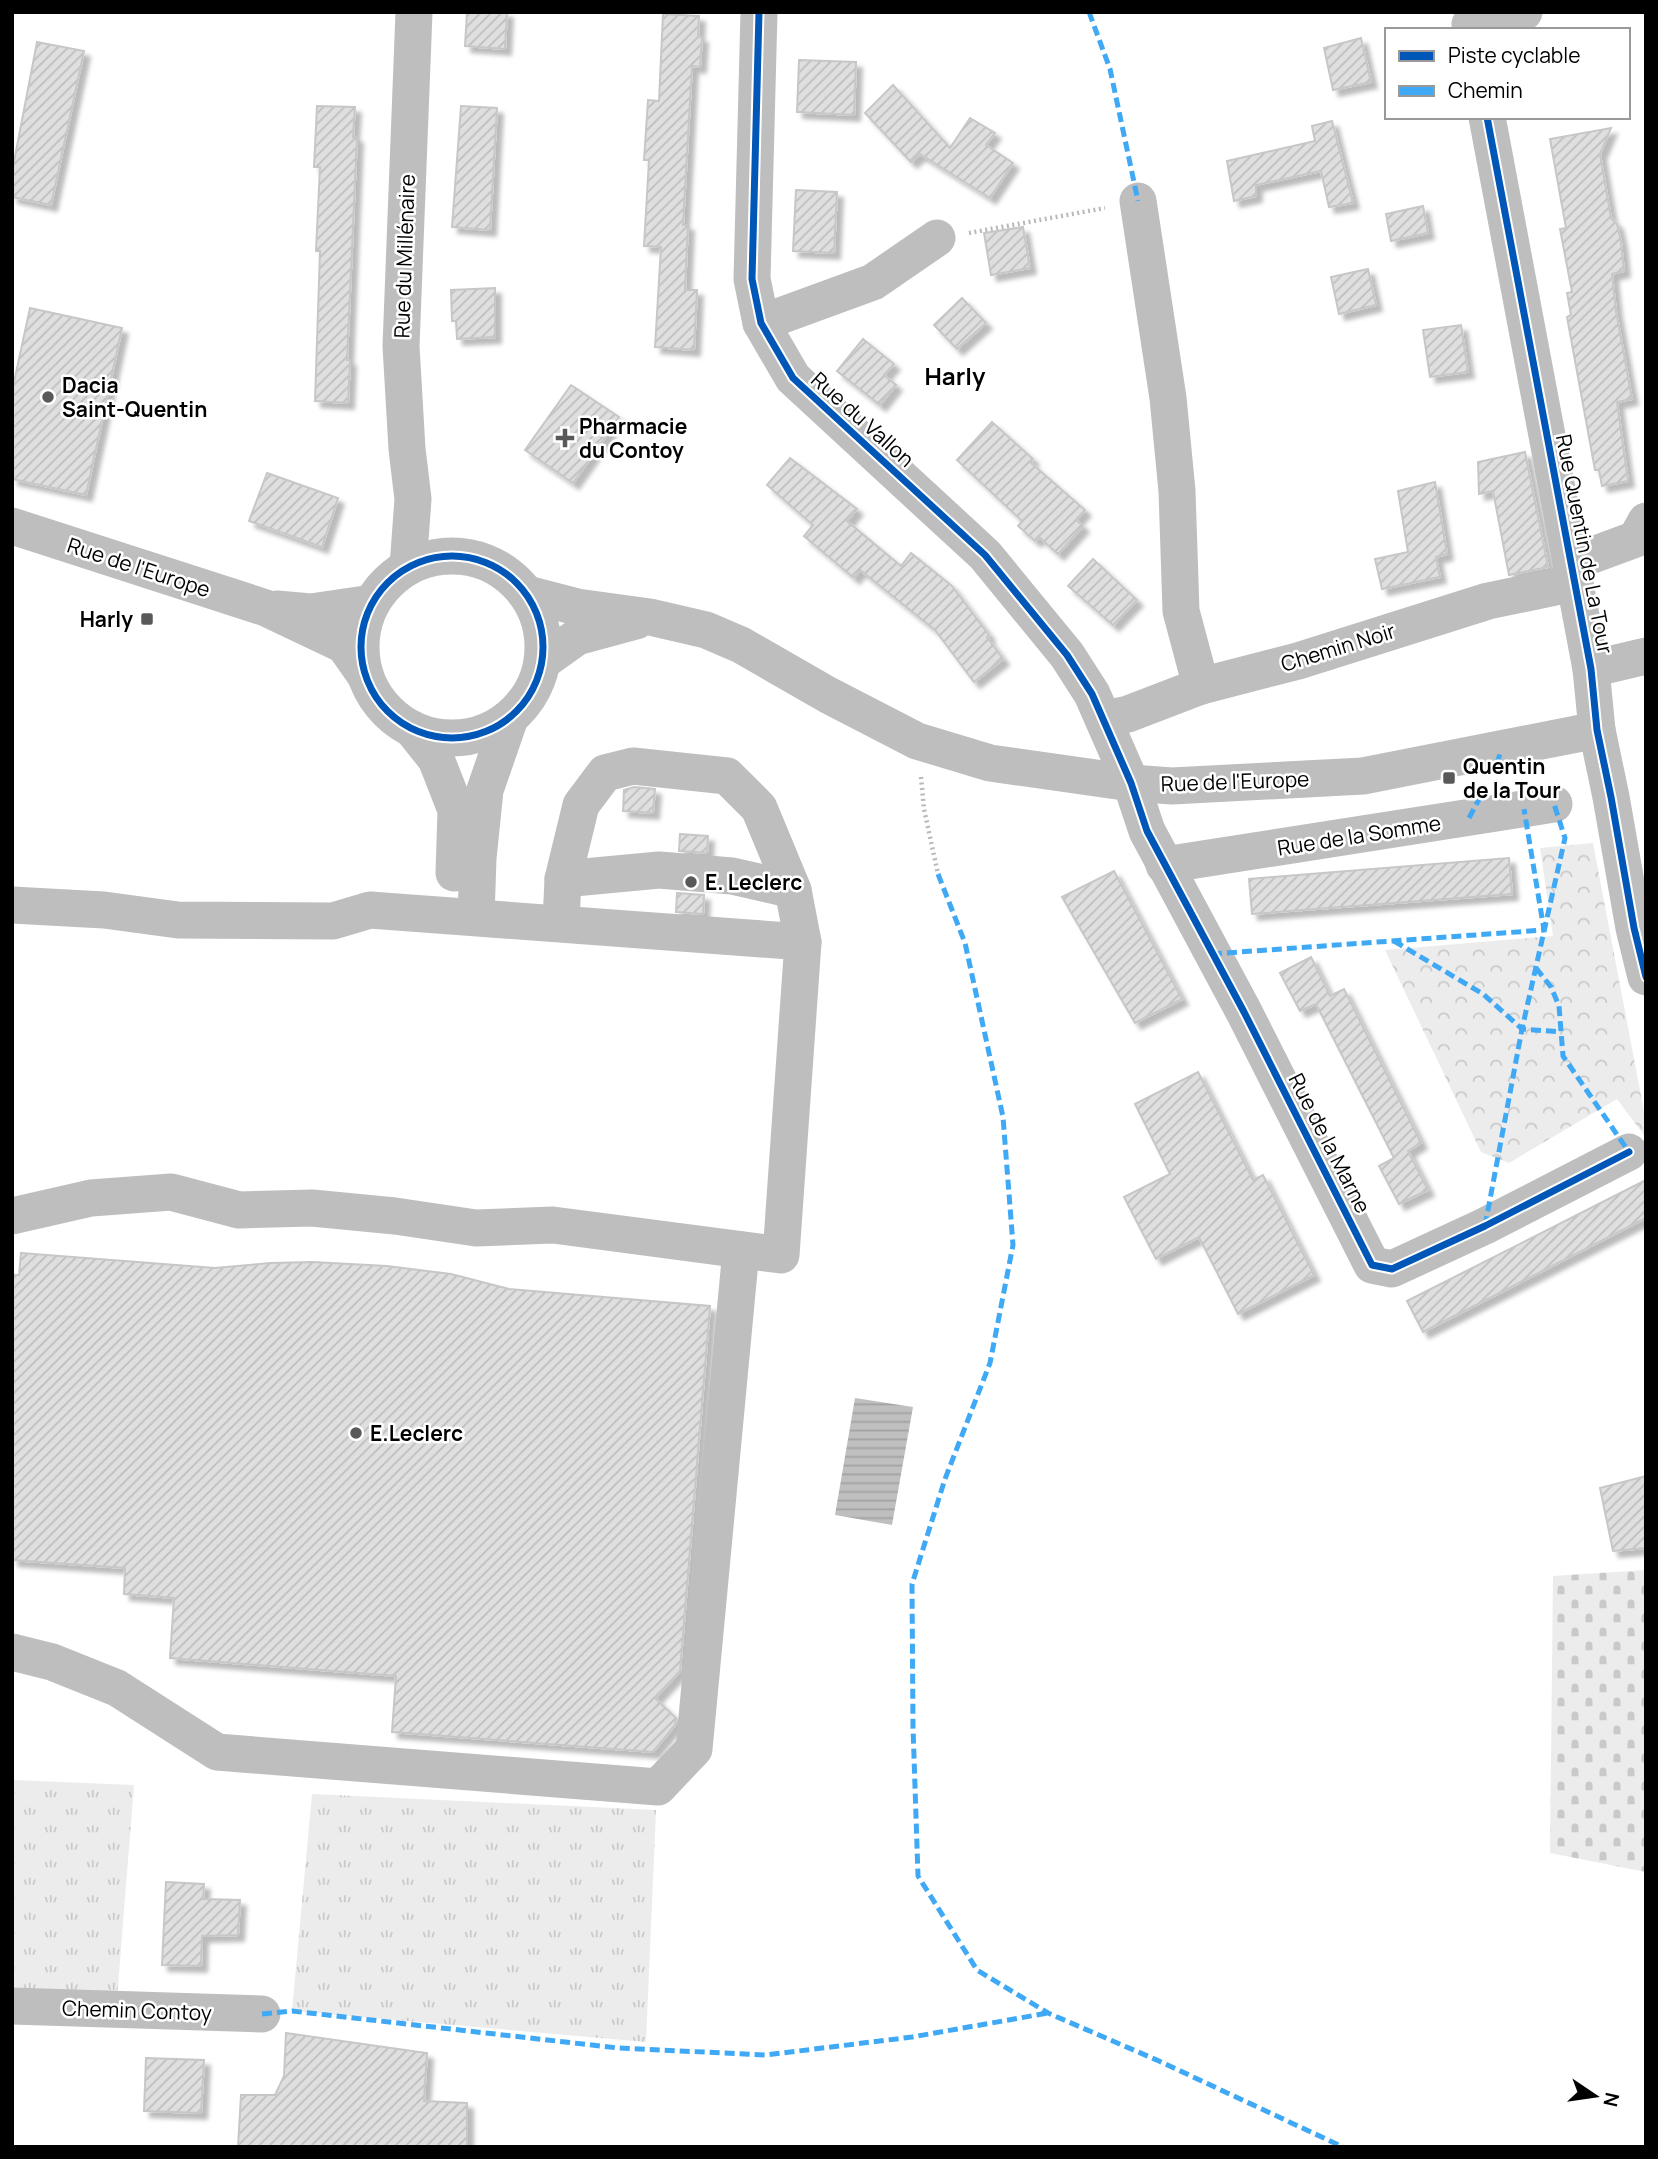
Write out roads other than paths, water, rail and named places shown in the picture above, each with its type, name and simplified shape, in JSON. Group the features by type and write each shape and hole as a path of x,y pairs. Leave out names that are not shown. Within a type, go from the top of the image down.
{"street":[{"name":"Rue du Millénaire","path":"408,567 413,499 401,346 414,12"},
{"name":"Rue du Vallon","path":"759,12 752,279 761,323 793,378 985,555 1067,655 1092,694 1131,783"},
{"path":"1469,22 1524,12"},
{"name":"Rue Quentin de La Tour","path":"1487,119 1591,669 1597,730 1634,929 1646,977"},
{"path":"1138,201 1168,398 1178,491 1181,611 1201,686"},
{"path":"761,323 873,282 937,238"},
{"path":"413,499 442,532 478,559 511,578 527,594 538,615 543,639 542,662 536,683 525,702 510,718 487,732 462,738 437,737 412,729 391,716 376,697 365,675 361,651 363,626 372,603 388,582 408,567 430,558 454,556 478,559"},
{"name":"Chemin Noir","path":"1104,719 1128,714 1201,686 1298,661 1573,573 1636,539 1646,521"},
{"name":"Rue de l'Europe","path":"12,526 266,608 345,645 365,675"},
{"name":"Rue de l'Europe","path":"527,594 577,607 650,617 706,630 741,645 828,695 917,741 990,763 1131,783 1172,786 1363,776 1597,730"},
{"name":"Rue de l'Europe","path":"266,608 310,612 372,603"},
{"name":"Rue de l'Europe","path":"542,662 577,637 650,617"},
{"path":"1591,669 1646,656"},
{"path":"463,916 478,858 485,790 510,718"},
{"path":"412,729 436,759 456,810 463,916"},
{"path":"12,1216 91,1198 171,1192 239,1210 312,1208 395,1216 476,1228 553,1225 781,1255 803,942 793,890 759,808 727,776 633,766 605,774 581,806 563,879 561,922"},
{"name":"Rue de la Marne","path":"1131,783 1147,831 1244,1012 1372,1265 1392,1269 1485,1226 1629,1153"},
{"name":"Rue de la Somme","path":"1164,865 1554,804"},
{"path":"563,879 659,870 732,876 793,890"},
{"path":"12,905 104,911 178,920 333,921 370,910 561,922 803,942"},
{"path":"12,1652 52,1662 117,1688 218,1752 658,1787 694,1749 741,1250"},
{"name":"Chemin Contoy","path":"12,2006 262,2014"}],"place":[{"name":"Dacia Saint-Quentin","path":"48,397"},
{"name":"Pharmacie du Contoy","path":"565,438"},
{"name":"Harly","path":"147,619"},
{"name":"Quentin de la Tour","path":"1449,778"},
{"name":"E. Leclerc","path":"691,882"},
{"name":"E.Leclerc","path":"356,1433"}],"district":[{"name":"Harly","path":"955,375"}]}
